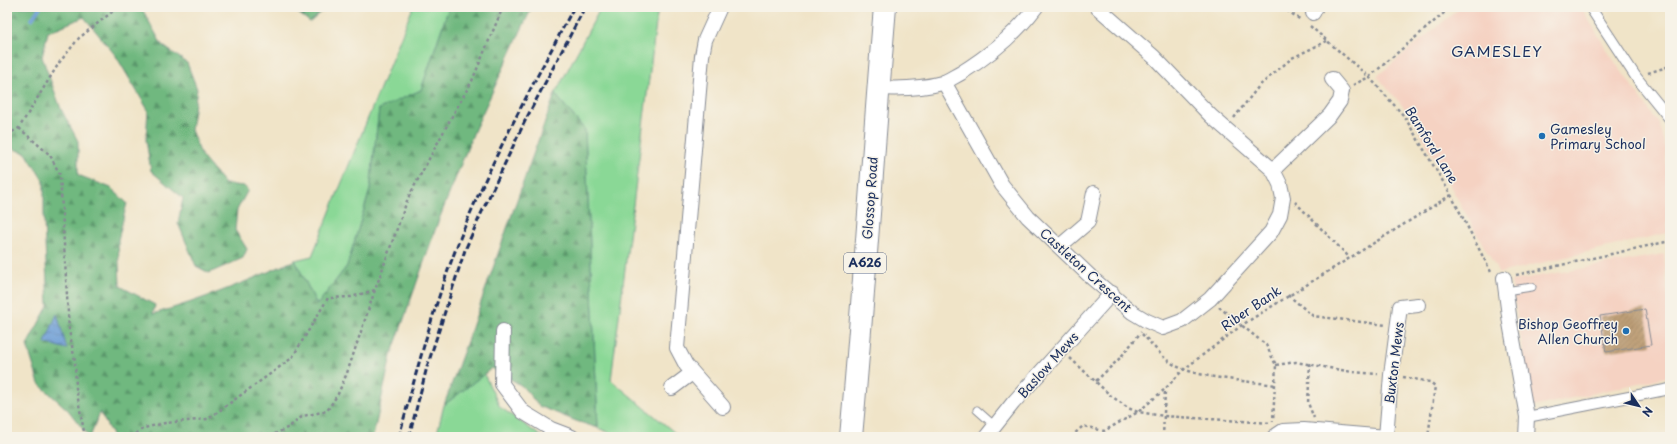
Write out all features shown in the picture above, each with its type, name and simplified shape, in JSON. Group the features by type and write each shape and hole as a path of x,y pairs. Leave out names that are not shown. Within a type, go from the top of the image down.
{"main road":[{"name":"Glossop Road","path":"851,437 863,304 885,7"}],"street":[{"path":"720,7 706,40 702,56 677,348 692,373 723,407"},
{"path":"878,88 902,89 931,86 944,82 977,63 997,49 1024,23 1036,7"},
{"name":"Castleton Crescent","path":"944,82 1002,185 1028,217 1093,279 1132,312 1144,327 1163,328 1182,321 1210,299 1271,232 1280,215 1283,198 1280,184 1273,170 1226,129 1154,57 1097,7"},
{"path":"1590,7 1636,77 1669,117"},
{"path":"1273,170 1330,115 1340,101 1342,91 1332,79"},
{"path":"1060,246 1088,222 1094,193"},
{"path":"1505,285 1510,323 1527,417 1526,437"},
{"name":"Baslow Mews","path":"986,437 1112,294"},
{"name":"Buxton Mews","path":"1387,437 1391,375 1400,307 1418,305"},
{"path":"503,331 502,384 523,412 551,429 572,437"},
{"path":"672,388 692,373"},
{"path":"1527,417 1670,389"},
{"path":"1274,437 1284,431 1304,430 1387,437"}],"lane":[{"path":"1505,285 1532,287"},
{"path":"977,410 995,426"}],"path":[{"path":"7,135 20,128 60,64 79,38 112,12 111,7"},
{"path":"269,437 289,427 303,416 327,411 338,394 347,373 408,198 472,82 503,7"},
{"name":"Bamford Lane","path":"1282,7 1310,16 1327,41 1368,77 1404,116 1451,195 1495,279 1505,285"},
{"path":"1342,91 1368,77 1451,7"},
{"path":"1226,129 1259,86 1292,58 1327,41"},
{"path":"1636,77 1670,66"},
{"path":"20,128 50,154 60,175 69,330 75,361 76,388 85,437"},
{"path":"1281,189 1349,257"},
{"name":"Riber Bank","path":"1071,437 1083,426 1104,431 1138,412 1165,389 1183,370 1242,325 1349,257 1451,195"},
{"path":"1505,285 1670,241"},
{"path":"130,437 144,428 165,423 208,419 292,358 328,298 351,297 375,290"},
{"path":"1288,295 1313,316 1398,327"},
{"path":"1061,351 1110,395 1128,408 1138,412 1164,416 1273,423 1276,365 1266,345 1210,299"},
{"path":"1096,381 1120,358 1144,327 1169,362 1183,370 1204,375 1276,385"},
{"path":"1276,365 1296,362 1310,363 1352,372 1391,375 1430,382 1434,386 1428,437"},
{"path":"1310,363 1308,403 1318,432"},
{"path":"1163,437 1165,389"}],"shaded area":[{"name":"Gamesley Primary School","path":"1461,7 1581,7 1610,55 1659,124 1665,147 1668,182 1667,233 1499,273 1411,116 1377,76"},
{"path":"1664,254 1670,322 1670,376 1533,407 1511,281"}],"green space":[{"path":"7,7 141,7 162,45 187,63 197,89 191,130 202,157 225,184 244,186 248,190 237,210 235,230 247,249 243,258 209,273 196,266 178,223 183,198 151,171 146,140 148,110 116,56 84,17 48,32 42,57 61,109 78,141 78,175 111,188 127,203 118,240 120,286 155,305 153,314 225,290 295,260 317,305 347,266 370,190 379,109 421,90 449,7 532,7 475,129 438,222 391,356 373,437 113,437 100,412 89,437 68,410 39,384 27,345 48,306 44,221 44,182 26,153 7,147"},
{"path":"290,7 324,7 325,9 310,22"},
{"path":"413,7 449,7 421,90 379,109 370,190 347,266 317,305 295,260 312,256"},
{"path":"601,7 658,7 611,380 680,437 620,437 598,428 585,130 555,94"},
{"path":"555,94 585,130 598,428 539,406 522,386 492,368 444,405"},
{"path":"484,374 500,407 542,437 436,437 444,405"}],"water":[{"path":"57,314 67,349 45,343"}],"building":[{"name":"Bishop Geoffrey Allen Church","path":"1645,309 1651,345 1606,352 1600,316"}],"waterway":[{"path":"32,19 40,7"}],"railway":[{"path":"399,437 418,365 448,269 457,246 497,154 574,7"},
{"path":"409,437 427,367 465,250 525,121 585,7"}],"place":[{"name":"Gamesley Primary School","path":"1542,136"},
{"name":"Bishop Geoffrey Allen Church","path":"1626,331"}],"district":[{"name":"GAMESLEY","path":"1497,52"}]}
